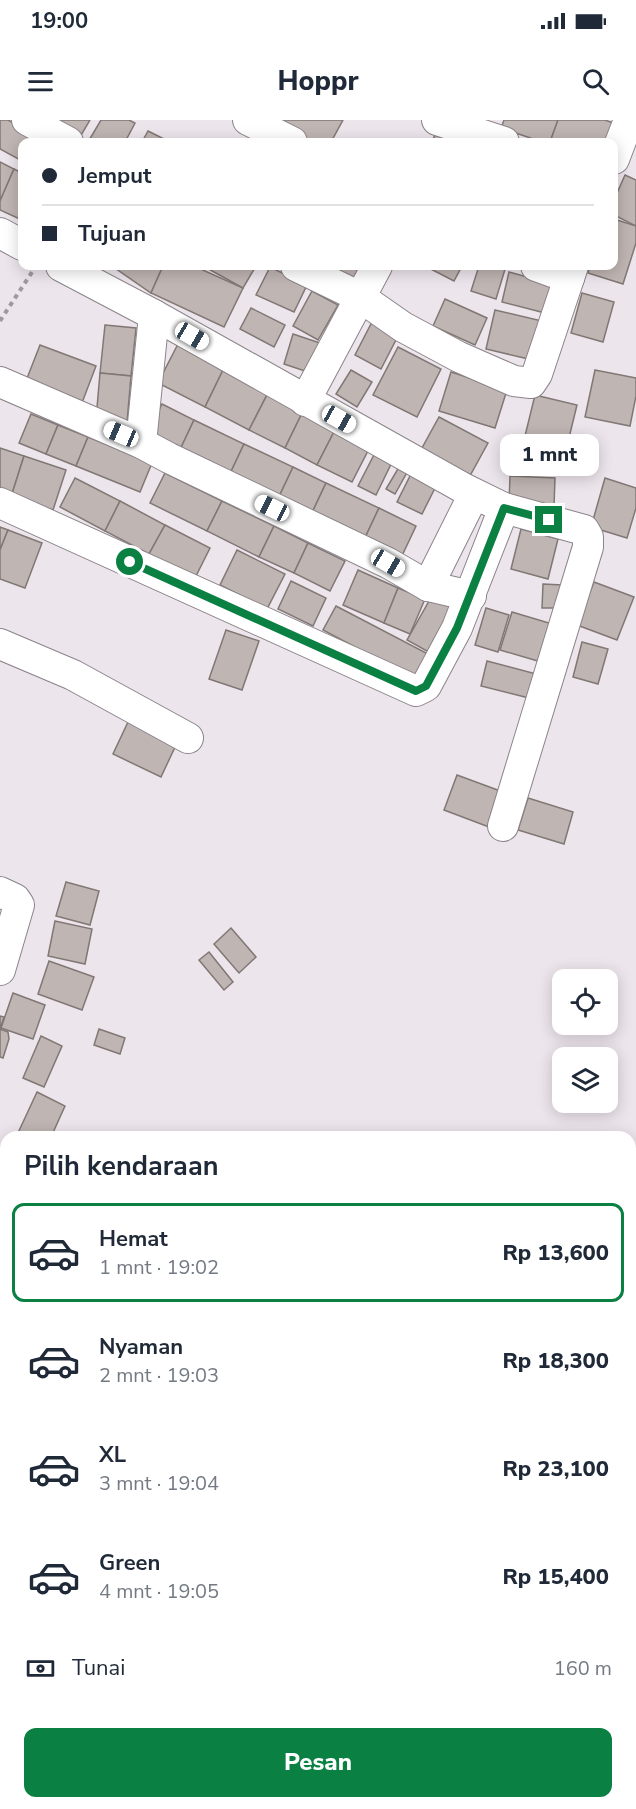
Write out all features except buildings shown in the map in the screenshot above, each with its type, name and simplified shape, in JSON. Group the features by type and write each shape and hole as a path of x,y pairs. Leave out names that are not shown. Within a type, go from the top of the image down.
{"street":[{"path":"27,120 61,138"},
{"path":"437,120 492,138"},
{"path":"618,149 629,120"},
{"path":"253,121 285,138"},
{"path":"0,233 18,243"},
{"path":"69,270 154,315 474,494 504,508 584,530 588,537 588,547 503,826"},
{"path":"304,270 360,297 404,327 459,357 524,384 531,383 537,374 571,272"},
{"path":"305,400 375,270"},
{"path":"141,442 154,315"},
{"path":"0,382 141,442 169,458 388,563 428,586 471,596"},
{"path":"428,586 474,494"},
{"path":"0,503 416,691 426,686 457,628 504,508"},
{"path":"0,644 74,675 188,738"},
{"path":"0,892 15,899 19,905 0,970"}],"path":[{"path":"0,321 33,270"}],"route":[{"path":"130,562 416,691 426,686 457,628 504,508 549,520"}]}
